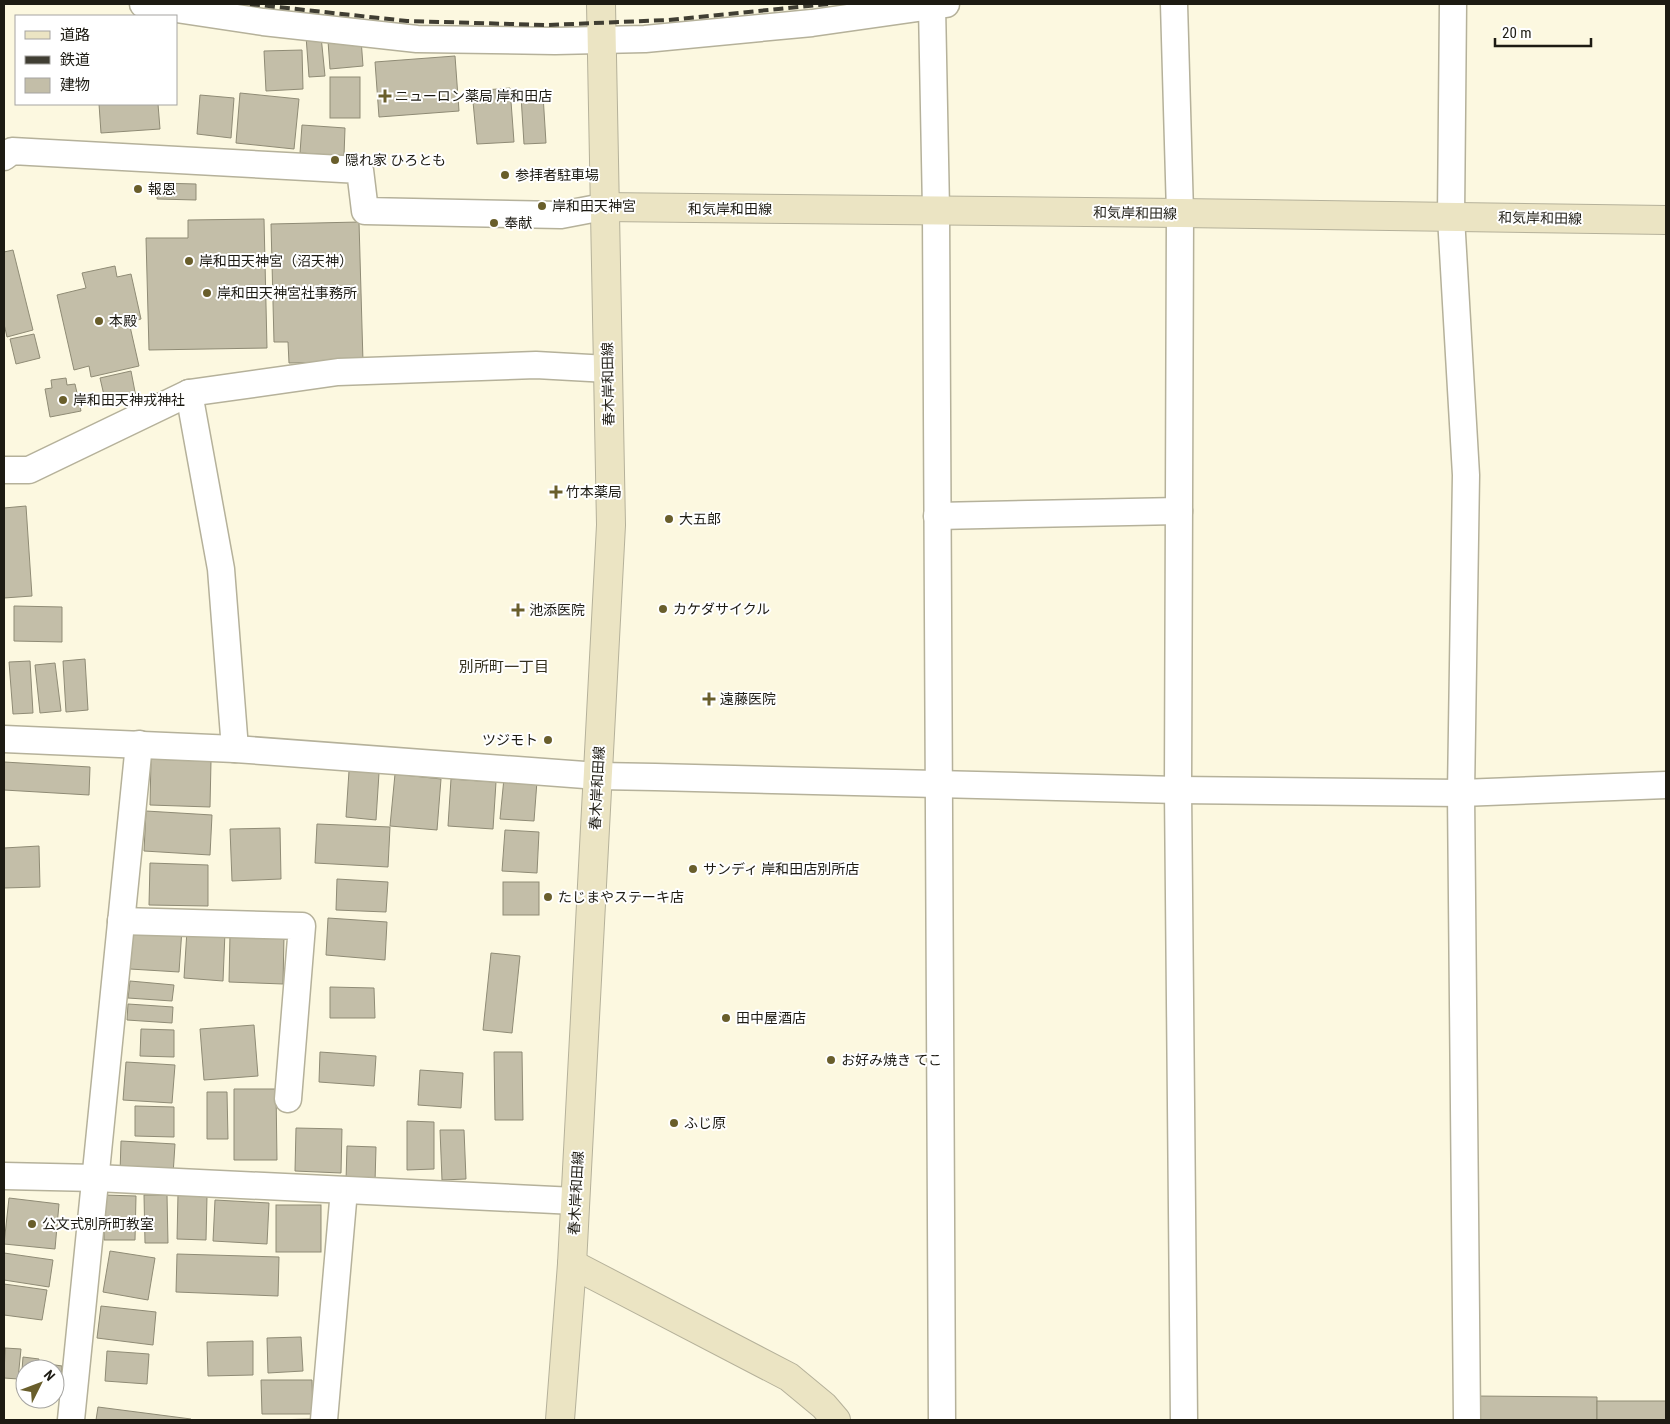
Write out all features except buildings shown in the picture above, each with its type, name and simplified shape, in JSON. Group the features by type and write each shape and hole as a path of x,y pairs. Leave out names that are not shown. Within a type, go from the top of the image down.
{"main road":[{"name":"春木岸和田線","path":"560,1420 572,1264 611,525 601,4"},
{"name":"和気岸和田線","path":"604,208 936,210 1666,220"},
{"path":"572,1264 789,1377 824,1406 836,1420"}],"street":[{"path":"143,4 263,22 417,39 601,40 645,38 812,23 939,5 936,210 936,516 942,1420"},
{"path":"1174,4 1180,213 1178,790 1184,1420"},
{"path":"1453,4 1451,217 1466,475 1461,792 1467,1420"},
{"path":"4,157 12,151 360,170 366,211 561,215 604,208"},
{"path":"4,470 30,470 189,392 338,372 536,364 608,369"},
{"path":"189,392 221,569 235,749"},
{"path":"936,516 1179,511"},
{"path":"4,740 235,749 598,776 1178,790 1461,792 1666,784"},
{"path":"71,1420 139,744"},
{"path":"121,921 302,926 288,1099"},
{"path":"4,1176 96,1178 575,1201"},
{"path":"324,1420 344,1190"}],"railway":[{"path":"250,4 407,21 547,25 668,20 828,4"}],"place":[{"name":"ニューロン薬局 岸和田店","path":"385,96"},
{"name":"隠れ家 ひろとも","path":"335,160"},
{"name":"参拝者駐車場","path":"505,175"},
{"name":"報恩","path":"138,189"},
{"name":"岸和田天神宮","path":"542,206"},
{"name":"奉献","path":"494,223"},
{"name":"岸和田天神宮（沼天神）","path":"189,261"},
{"name":"岸和田天神宮社事務所","path":"207,293"},
{"name":"本殿","path":"99,321"},
{"name":"岸和田天神戎神社","path":"63,400"},
{"name":"竹本薬局","path":"556,492"},
{"name":"大五郎","path":"669,519"},
{"name":"カケダサイクル","path":"663,609"},
{"name":"池添医院","path":"518,610"},
{"name":"遠藤医院","path":"709,699"},
{"name":"ツジモト","path":"548,740"},
{"name":"サンディ 岸和田店別所店","path":"693,869"},
{"name":"たじまやステーキ店","path":"548,897"},
{"name":"田中屋酒店","path":"726,1018"},
{"name":"お好み焼き てこ","path":"831,1060"},
{"name":"ふじ原","path":"674,1123"},
{"name":"公文式別所町教室","path":"32,1224"}],"district":[{"name":"別所町一丁目","path":"504,667"}]}
